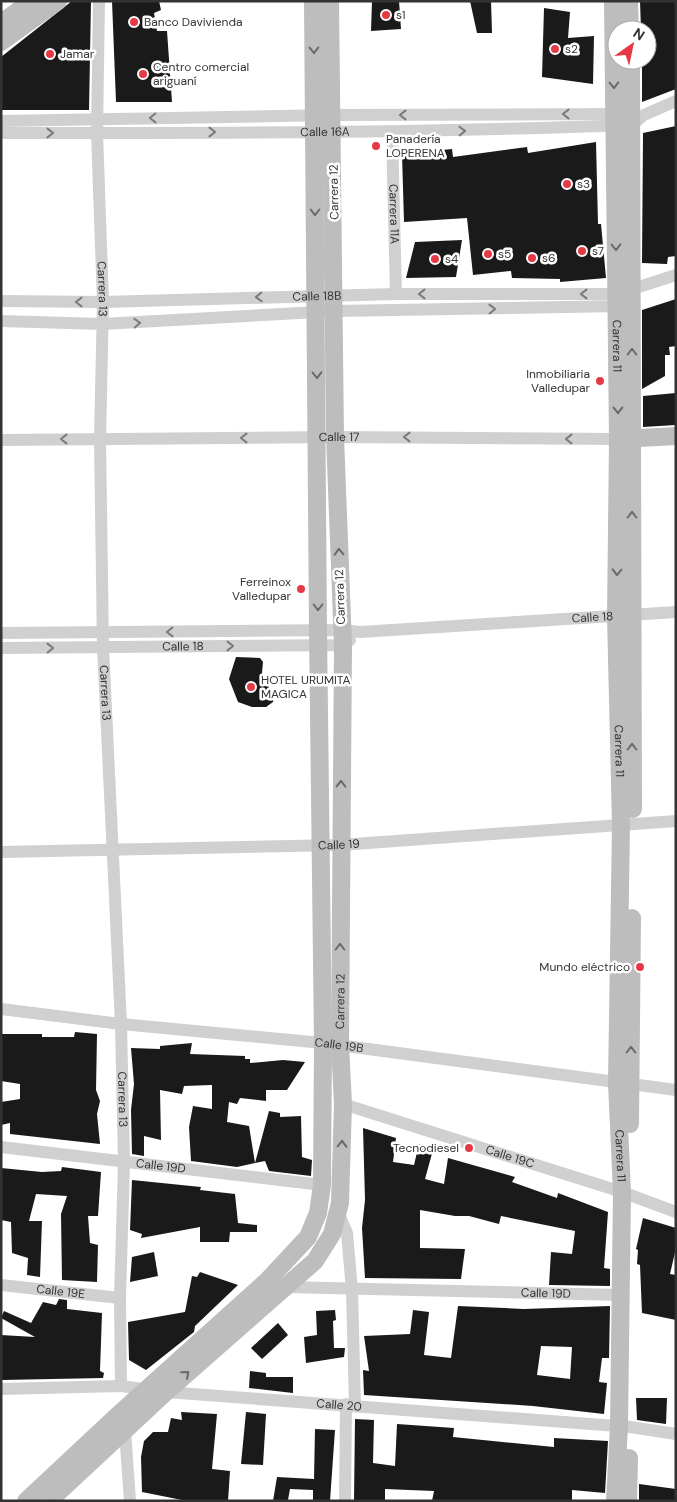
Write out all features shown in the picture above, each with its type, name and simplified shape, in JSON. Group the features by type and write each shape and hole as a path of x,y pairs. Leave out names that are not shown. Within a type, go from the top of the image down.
{"street":[{"path":"2,35 32,1"},
{"path":"2,35 58,1"},
{"name":"Carrera 13","path":"99,1 97,133 103,302 100,439 103,647 113,850 124,1163 120,1298 121,1386"},
{"name":"Carrera 12","path":"26,1501 146,1389 249,1299 302,1244 316,1221 322,1185 332,1044 340,845 342,638 315,295 313,1"},
{"name":"Carrera 12","path":"49,1501 166,1392 322,1252 332,1234 339,1214 343,1104 332,1044 322,846 318,638 326,437 335,303 330,1"},
{"name":"Carrera 11","path":"613,1 628,119"},
{"path":"629,1 630,20"},
{"name":"Carrera 11","path":"615,1501 625,1426 626,1194 624,1083 627,825 624,615 625,438 629,296 628,119 630,70"},
{"name":"Calle 16A","path":"332,123 392,133 628,119 676,101"},
{"name":"Calle 16A","path":"1,120 97,119 315,124"},
{"name":"Calle 16A","path":"1,133 97,133 332,123 628,119"},
{"name":"Carrera 11A","path":"392,133 396,294"},
{"path":"629,296 676,275"},
{"name":"Calle 18B","path":"1,321 102,324 316,313 335,303 396,294 629,296"},
{"name":"Calle 18B","path":"1,301 103,302 315,295 335,303 629,296"},
{"name":"Calle 17","path":"1,440 326,437 625,438 676,436"},
{"name":"Calle 18","path":"1,633 103,632 342,638 360,632 676,612"},
{"name":"Calle 18","path":"1,648 103,647 318,638"},
{"name":"Calle 19","path":"1,852 322,846 676,821"},
{"name":"Calle 19B","path":"1,1010 120,1024 332,1044 676,1090"},
{"name":"Calle 19C","path":"343,1104 626,1194 676,1212"},
{"name":"Calle 19D","path":"1,1147 322,1185"},
{"name":"Carrera 11","path":"626,1194 621,1295 628,1501"},
{"path":"339,1214 347,1233 352,1290 351,1405 345,1501"},
{"name":"Calle 19E","path":"1,1285 120,1298"},
{"name":"Calle 19D","path":"285,1287 621,1295"},
{"name":"Calle 20","path":"1,1389 121,1386 166,1392 625,1426 676,1434"},
{"path":"124,1431 130,1501"}],"building":[{"name":"Jamar","path":"72,1 91,1 89,110 1,110 1,57"},
{"name":"Centro comercial ariguaní","path":"112,1 159,1 161,10 154,13 157,31 167,31 172,102 116,102"},
{"name":"s1","path":"372,1 399,1 401,29 371,31"},
{"path":"470,1 491,1 492,33 477,33"},
{"path":"640,1 676,1 676,89 642,102 642,70 657,70 657,20 641,20"},
{"name":"s2","path":"544,8 570,12 568,38 594,36 593,84 542,77"},
{"path":"676,126 676,256 668,257 667,264 642,263 643,133"},
{"path":"596,142 598,224 601,224 606,278 560,282 560,279 512,278 511,271 473,275 467,218 404,222 402,154 452,149 453,157 527,147 528,153"},
{"name":"s4","path":"462,240 456,277 406,278 415,242"},
{"path":"676,299 676,346 669,347 670,355 665,355 665,376 642,389 642,310"},
{"path":"676,393 676,425 643,427 643,396"},
{"name":"HOTEL URUMITA MAGICA","path":"236,657 260,658 263,662 262,673 274,698 273,702 266,707 252,707 238,702 229,679"},
{"path":"75,1032 97,1034 96,1090 100,1101 97,1114 100,1144 10,1134 10,1123 1,1125 1,1102 20,1099 20,1084 1,1081 1,1034 42,1034 42,1037 74,1037"},
{"path":"192,1043 190,1054 245,1056 245,1059 250,1059 250,1063 283,1060 305,1062 287,1090 266,1090 266,1101 240,1098 237,1104 229,1102 227,1122 249,1126 255,1163 237,1167 191,1161 189,1127 193,1106 212,1109 212,1085 184,1086 182,1094 160,1090 161,1140 144,1136 144,1156 132,1154 131,1110 134,1084 131,1048 160,1049 160,1046"},
{"path":"269,1111 280,1113 280,1117 301,1116 302,1157 312,1160 311,1176 269,1171 265,1161 255,1163"},
{"path":"363,1128 396,1138 393,1162 414,1165 419,1144 433,1150 425,1179 444,1184 448,1158 515,1177 512,1182 557,1198 558,1193 608,1212 604,1268 610,1269 610,1286 549,1285 551,1252 572,1254 575,1231 501,1216 499,1224 469,1216 455,1216 420,1210 420,1248 465,1249 461,1279 365,1278 362,1228 365,1200"},
{"path":"62,1167 101,1172 98,1216 88,1216 90,1243 98,1245 97,1282 62,1280 61,1214 67,1196 36,1194 29,1221 42,1221 40,1277 27,1275 28,1258 12,1253 11,1222 1,1220 1,1168 42,1172 61,1171"},
{"path":"132,1180 201,1187 200,1190 235,1194 238,1223 257,1225 257,1232 230,1232 229,1242 200,1242 200,1227 141,1238 142,1234 130,1230"},
{"path":"643,1218 676,1228 676,1248 670,1274 676,1275 676,1320 642,1313 640,1265 637,1264 638,1250 636,1249"},
{"path":"154,1252 158,1276 130,1282 132,1257"},
{"path":"200,1272 238,1285 195,1326 194,1332 146,1370 129,1360 128,1322 185,1312 192,1276 197,1277"},
{"path":"59,1299 67,1300 67,1309 102,1313 100,1371 104,1373 103,1378 1,1380 1,1335 35,1337 1,1318 4,1311 31,1323 43,1302 56,1305"},
{"path":"458,1306 524,1309 610,1306 609,1358 602,1358 599,1382 607,1383 604,1414 533,1406 364,1395 363,1370 369,1371 364,1336 410,1334 413,1310 429,1312 424,1355 451,1358","holes":["541,1346 572,1347 570,1379 537,1375"]},
{"path":"335,1310 336,1320 333,1321 334,1348 345,1348 344,1357 306,1363 304,1337 317,1335 316,1311"},
{"path":"278,1323 288,1335 262,1359 251,1348"},
{"path":"250,1371 266,1373 266,1377 293,1377 293,1393 249,1388"},
{"path":"636,1398 667,1398 666,1424 637,1420"},
{"path":"181,1412 217,1414 212,1469 230,1471 228,1501 187,1501 142,1492 141,1457 144,1441 153,1432 168,1432 171,1418 182,1420"},
{"path":"246,1412 266,1414 263,1465 241,1464"},
{"path":"355,1419 374,1420 373,1463 395,1466 397,1424 454,1428 453,1437 554,1447 554,1438 608,1441 605,1493 572,1490 572,1501 432,1501 434,1491 385,1489 385,1501 354,1501"},
{"path":"315,1429 335,1430 330,1501 313,1501 313,1490 290,1489 288,1500 273,1501 277,1477 314,1479"},
{"path":"639,1484 676,1489 676,1501 639,1501"}],"place":[{"name":"s1","path":"386,15"},
{"name":"Banco Davivienda","path":"134,22"},
{"name":"s2","path":"555,49"},
{"name":"Jamar","path":"50,54"},
{"name":"Centro comercial ariguaní","path":"143,74"},
{"name":"Panadería LOPERENA","path":"376,146"},
{"name":"s3","path":"567,184"},
{"name":"s7","path":"582,251"},
{"name":"s5","path":"488,254"},
{"name":"s6","path":"532,258"},
{"name":"s4","path":"435,259"},
{"name":"Inmobiliaria Valledupar","path":"600,381"},
{"name":"Ferreinox Valledupar","path":"301,589"},
{"name":"HOTEL URUMITA MAGICA","path":"251,687"},
{"name":"Mundo eléctrico","path":"640,967"},
{"name":"Tecnodiesel","path":"469,1148"}]}
